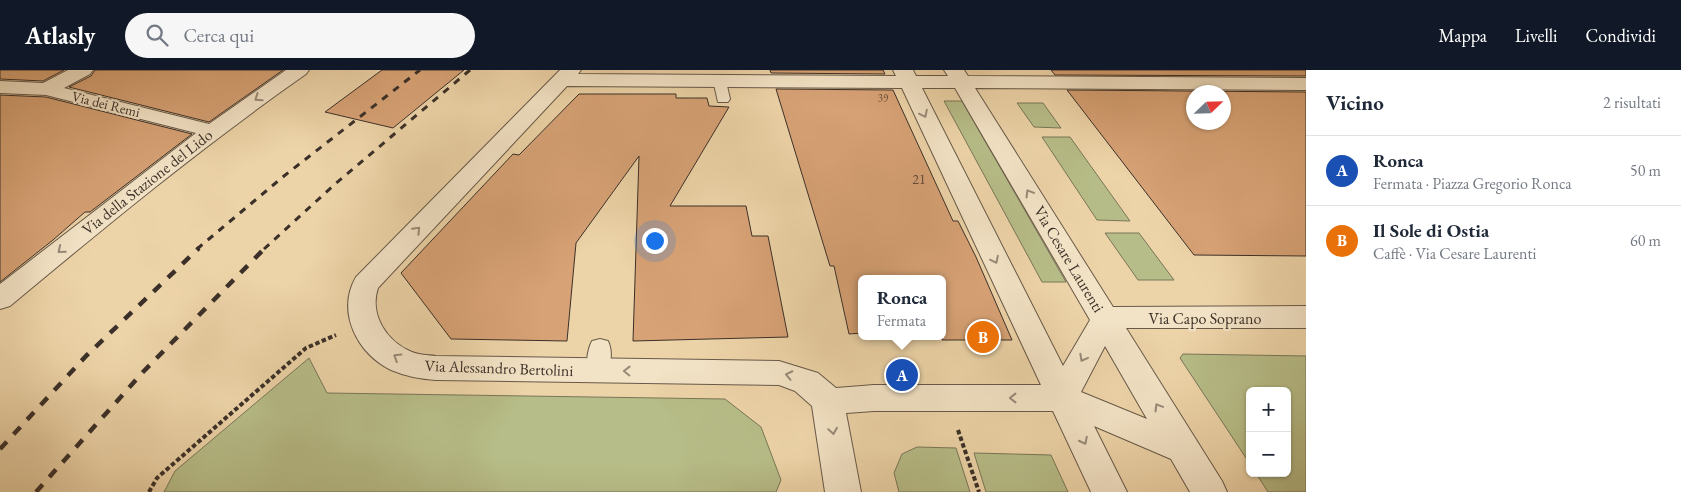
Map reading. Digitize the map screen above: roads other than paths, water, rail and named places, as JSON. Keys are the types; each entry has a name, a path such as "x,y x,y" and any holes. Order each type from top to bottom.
{"street":[{"path":"46,89 83,70"},
{"name":"Via della Stazione del Lido","path":"0,299 150,178 298,70"},
{"path":"566,75 722,90 906,75 1306,84"},
{"name":"Via Alessandro Bertolini","path":"566,75 366,284 362,293 361,303 365,324 374,338 399,360 414,366 436,368 599,359 779,373 804,379 816,388 828,402"},
{"path":"906,75 1109,492"},
{"name":"Via Cesare Laurenti","path":"958,75 1209,492"},
{"name":"Via dei Remi","path":"0,87 46,89 212,131"},
{"name":"Via Capo Soprano","path":"1105,318 1306,317"},
{"path":"1062,398 1105,318"},
{"path":"839,486 828,402 874,398 1062,398 1183,449"}],"railway":[{"path":"197,249 284,176 420,70"},
{"path":"264,249 334,185 470,70"},
{"path":"0,449 86,356 199,248"},
{"path":"36,492 143,372 264,249"}],"place":[{"name":"Il Sole di Ostia","path":"983,337"},
{"name":"Ronca","path":"902,375"}]}
